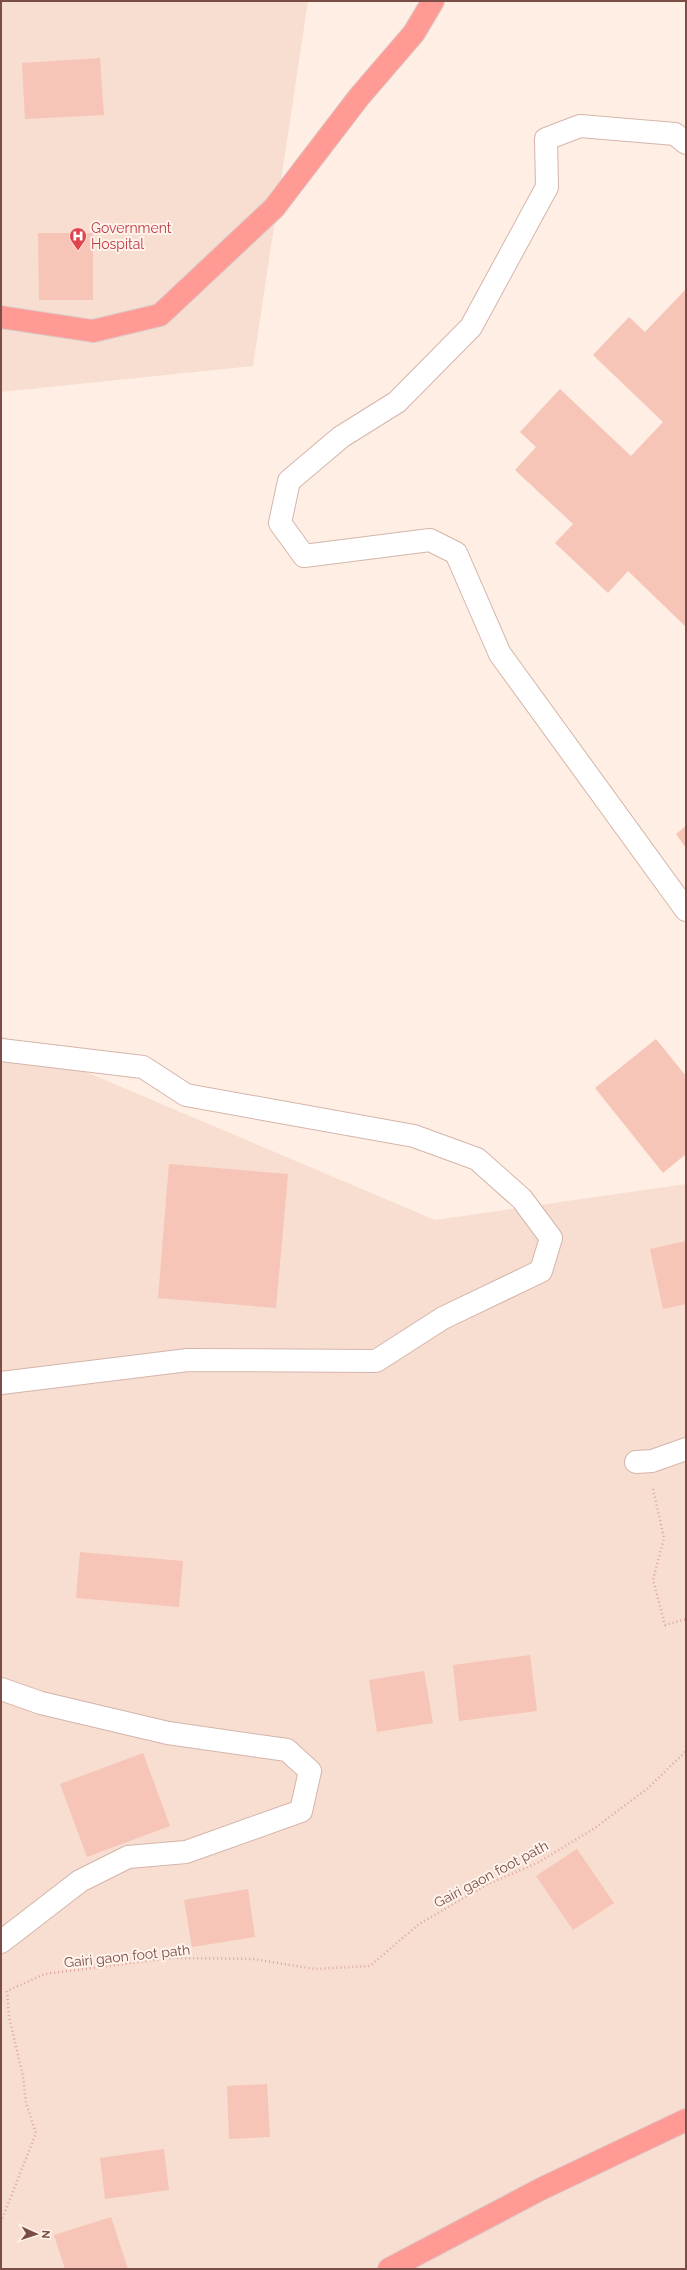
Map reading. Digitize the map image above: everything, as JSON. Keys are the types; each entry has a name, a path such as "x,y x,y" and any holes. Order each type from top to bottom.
{"highway":[{"path":"1,318 93,331 160,315 274,208 359,97 414,33 434,1"},
{"path":"389,2269 541,2189 686,2120"}],"street":[{"path":"686,143 675,134 580,126 546,139 547,187 471,327 397,402 341,437 289,481 280,523 304,556 430,540 456,553 500,654 686,910"},
{"path":"1,1050 144,1067 186,1095 414,1136 477,1159 522,1199 551,1238 541,1271 443,1318 376,1361 188,1360 1,1383"},
{"path":"644,1461 686,1449"},
{"path":"1,1689 41,1704 168,1733 286,1750 310,1771 301,1811 186,1852 128,1857 80,1881 1,1942"}],"path":[{"path":"644,1461 653,1488 664,1538 653,1580 665,1625 686,1619"},
{"name":"Gairi gaon foot path","path":"1,2222 36,2133 26,2103 24,2076 9,2017 8,1992 46,1974 172,1958 252,1959 315,1969 370,1966 419,1924 486,1885 539,1862 595,1828 648,1788 686,1750"}],"shaded area":[{"path":"1,1 308,1 253,366 1,392"},
{"path":"1,1036 435,1220 686,1184 686,2269 1,2269"}],"building":[{"path":"100,58 104,115 25,119 22,63"},
{"path":"38,233 93,233 93,300 39,300"},
{"path":"686,289 686,627 628,571 608,593 555,543 573,524 515,470 536,447 520,432 560,389 631,456 663,422 593,355 629,317 645,332"},
{"path":"686,826 686,848 676,834"},
{"path":"656,1039 686,1076 686,1154 663,1173 595,1088"},
{"path":"169,1164 288,1174 276,1308 158,1298"},
{"path":"686,1241 686,1304 663,1309 650,1249"},
{"path":"80,1552 183,1561 179,1607 76,1598"},
{"path":"530,1655 537,1711 459,1721 453,1665"},
{"path":"424,1671 433,1723 377,1732 369,1680"},
{"path":"143,1753 170,1826 87,1857 60,1784"},
{"path":"577,1849 614,1903 573,1930 536,1876"},
{"path":"248,1889 255,1937 192,1947 184,1900"},
{"path":"267,2084 270,2137 229,2139 227,2086"},
{"path":"164,2149 169,2190 105,2199 100,2158"},
{"path":"111,2217 128,2269 65,2269 54,2235"}],"place":[{"name":"Government Hospital","path":"78,251"}]}
